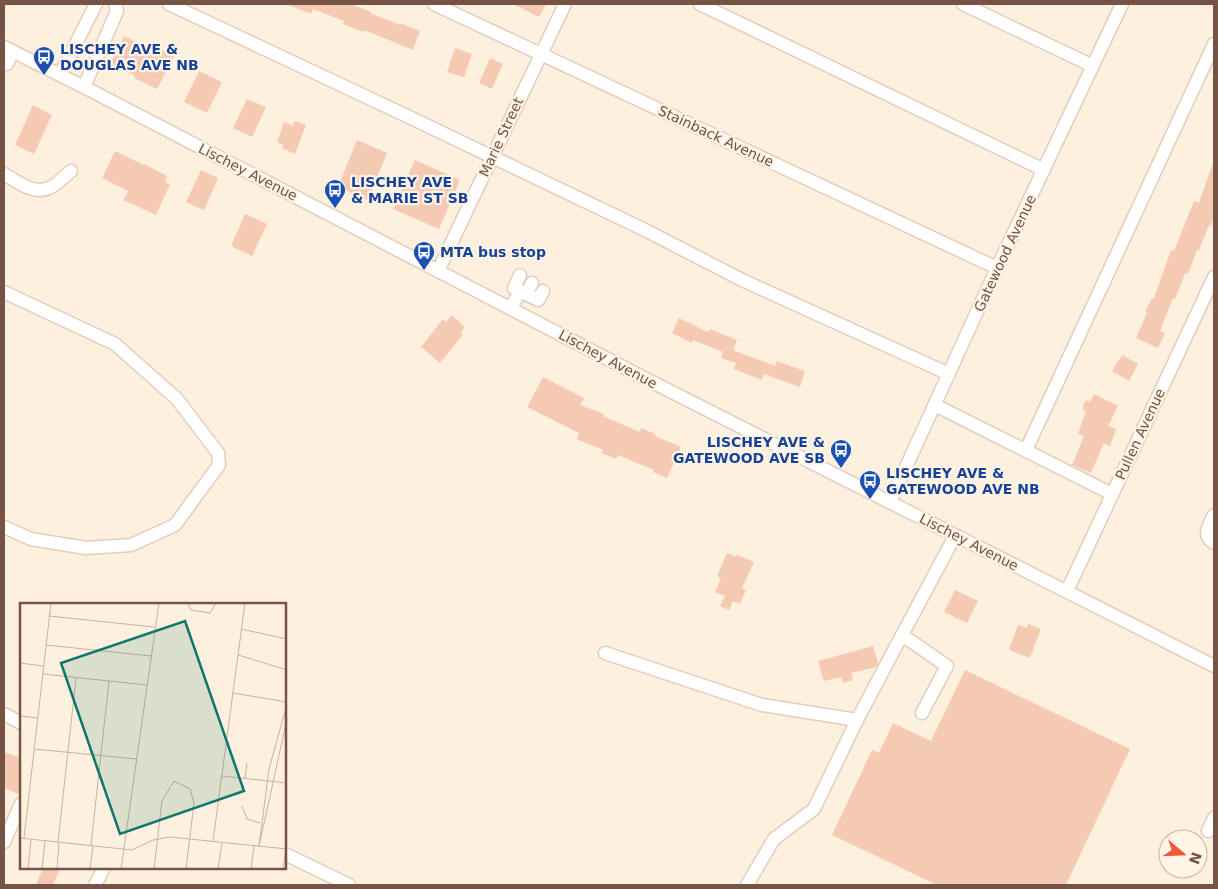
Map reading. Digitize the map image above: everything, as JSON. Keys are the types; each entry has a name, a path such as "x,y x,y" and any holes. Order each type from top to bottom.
{"street":[{"path":"60,75 96,4"},
{"path":"84,87 117,11 115,4"},
{"path":"169,4 647,231 742,280 950,374"},
{"name":"Stainback Avenue","path":"434,4 997,268"},
{"name":"Marie Street","path":"438,271 491,156 565,4"},
{"path":"700,4 1044,170"},
{"path":"964,4 1093,66"},
{"name":"Gatewood Avenue","path":"890,502 997,268 1122,4"},
{"path":"1026,450 1214,44"},
{"path":"7,64 8,49"},
{"name":"Lischey Avenue","path":"8,49 648,380 1214,666"},
{"path":"4,174 32,190 38,190 47,189 55,185 71,171"},
{"path":"520,275 514,288 526,289 538,300 543,291"},
{"name":"Pullen Avenue","path":"1067,591 1214,277"},
{"path":"511,308 526,289"},
{"path":"4,292 115,344 177,399 218,453 219,466 175,525 131,545 86,548 31,539 4,527"},
{"path":"935,405 1112,494"},
{"path":"1214,515 1207,532 1207,537 1214,543"},
{"path":"747,885 774,839 814,809 857,720 955,536"},
{"path":"902,635 947,666 922,713"},
{"path":"604,653 762,705 857,720"},
{"path":"4,714 20,722"},
{"path":"4,842 20,806"},
{"path":"1208,831 1214,818"},
{"path":"286,854 349,885"},
{"path":"95,885 103,869"}],"building":[{"path":"286,4 351,4 400,25 401,23 420,31 413,50 364,30 363,32 343,24 344,21 313,9 311,14"},
{"path":"513,4 546,4 539,17"},
{"path":"124,36 149,48 150,45 174,56 157,89 110,64"},
{"path":"455,48 472,54 464,77 447,72"},
{"path":"490,58 503,64 492,89 479,83"},
{"path":"199,71 222,82 207,113 184,102"},
{"path":"247,99 266,107 252,137 233,128"},
{"path":"33,105 52,115 34,154 15,145"},
{"path":"295,121 306,125 295,154 282,148 283,145 277,142 284,122 293,126"},
{"path":"357,140 387,153 368,200 338,187"},
{"path":"115,151 167,176 165,182 170,184 156,215 123,200 128,191 102,178"},
{"path":"415,160 460,180 439,229 393,209"},
{"path":"1213,163 1214,216 1199,250 1197,250 1188,274 1185,273 1175,299 1173,298 1160,331 1165,333 1158,348 1136,338 1147,313 1145,312 1152,298 1154,298 1171,250 1174,251 1194,201 1199,203"},
{"path":"201,170 218,178 204,210 186,202"},
{"path":"245,214 267,224 252,256 231,246"},
{"path":"452,315 465,327 461,333 463,335 440,363 421,347 443,319 446,322"},
{"path":"679,318 708,332 710,329 737,340 733,350 775,366 777,361 805,371 800,387 764,374 762,380 734,369 736,363 721,358 723,352 693,340 692,343 672,333"},
{"path":"1122,355 1138,364 1129,381 1112,371"},
{"path":"543,377 584,398 580,405 604,414 603,416 640,432 641,428 681,447 667,478 653,472 654,470 618,455 616,459 601,453 603,450 577,439 579,433 527,407"},
{"path":"1094,394 1118,406 1108,426 1116,429 1110,446 1104,443 1091,473 1072,465 1084,436 1078,434 1086,411 1082,409 1086,400 1090,402"},
{"path":"727,553 754,562 742,588 746,590 740,604 733,601 729,610 720,606 725,596 715,592 721,578 717,576"},
{"path":"955,590 978,601 967,623 944,612"},
{"path":"1028,624 1041,629 1030,658 1009,650 1018,625 1027,628"},
{"path":"873,646 878,663 876,667 851,673 853,680 843,683 841,677 824,681 818,661"},
{"path":"965,670 1130,749 1066,885 937,885 832,835 872,750 879,753 893,723 931,741"},
{"path":"4,752 20,758 20,791 19,794 4,788"},
{"path":"43,869 60,869 53,885 36,885"}],"place":[{"name":"LISCHEY AVE & DOUGLAS AVE NB","path":"44,76"},
{"name":"LISCHEY AVE & MARIE ST SB","path":"335,209"},
{"name":"MTA bus stop","path":"424,271"},
{"name":"LISCHEY AVE & GATEWOOD AVE SB","path":"841,469"},
{"name":"LISCHEY AVE & GATEWOOD AVE NB","path":"870,500"}]}
